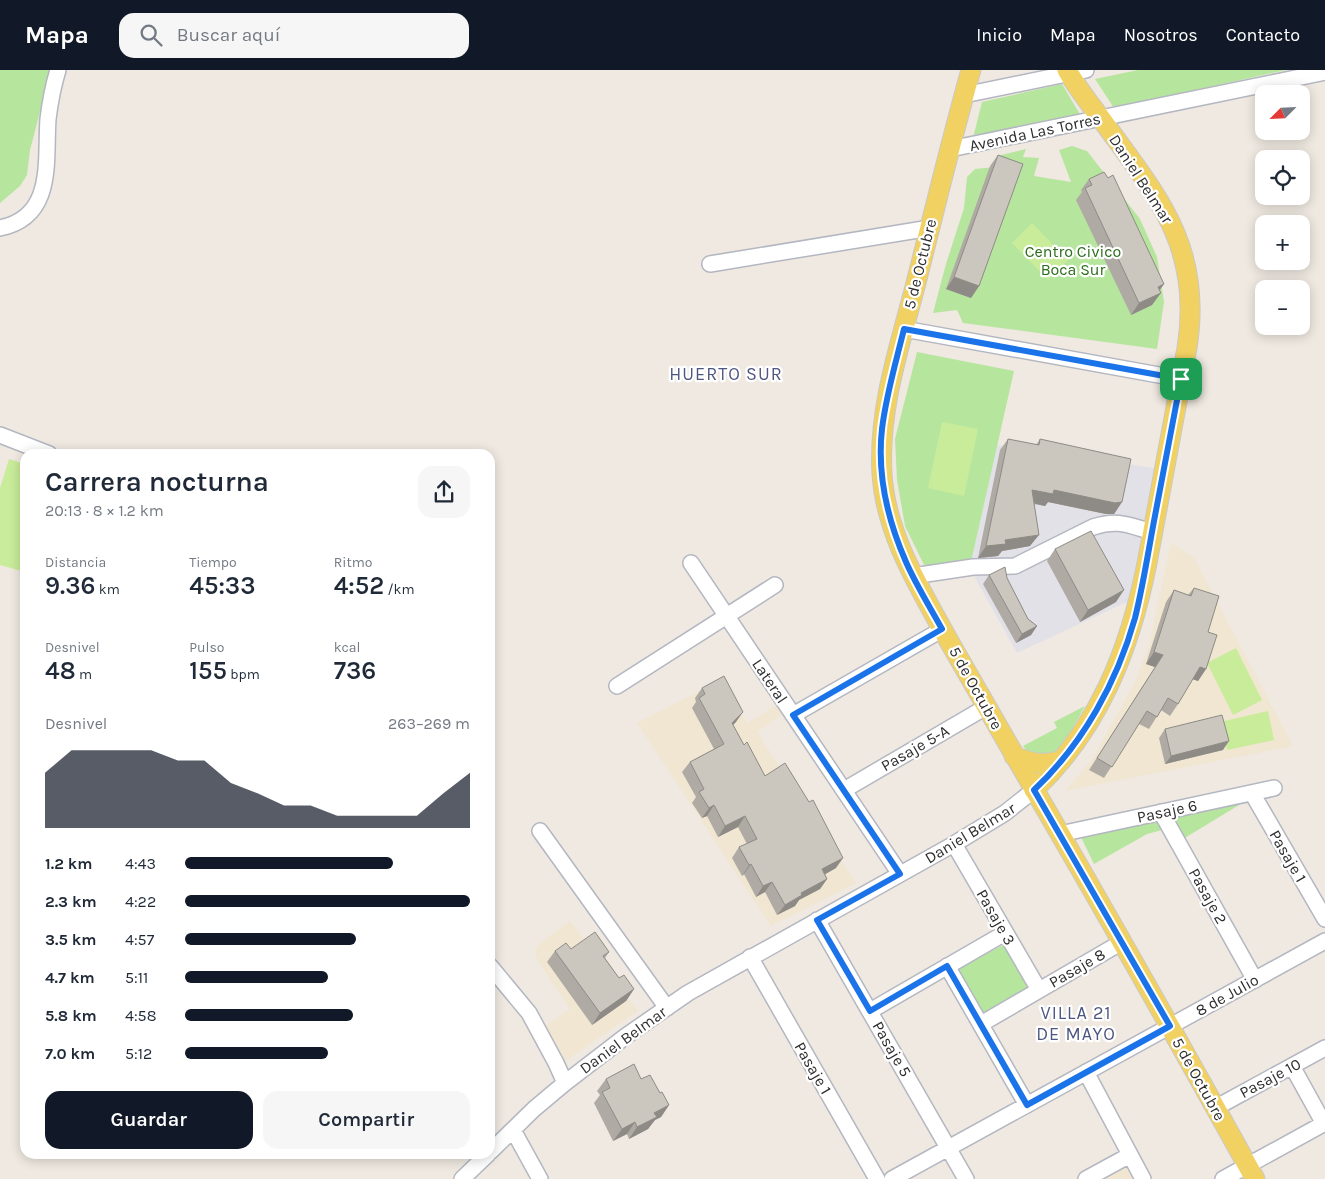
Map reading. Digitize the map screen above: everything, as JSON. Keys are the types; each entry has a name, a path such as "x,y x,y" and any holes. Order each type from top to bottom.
{"main road":[{"path":"964,95 971,70"},
{"name":"Daniel Belmar","path":"1034,790 1062,760 1094,712 1120,662 1135,618 1189,333 1189,278 1182,248 1159,201 1101,118 1074,71"},
{"name":"5 de Octubre","path":"964,95 885,410 882,431 883,478 892,523 913,576 942,629 1170,1026 1251,1172"},
{"path":"1014,756 1038,764 1055,763 1062,760"}],"street":[{"path":"0,228 24,217 31,211 40,196 46,171 48,117 58,70"},
{"path":"964,95 1074,71"},
{"name":"Avenida Las Torres","path":"950,149 1325,72"},
{"path":"710,264 930,228"},
{"path":"904,329 1181,379"},
{"path":"0,435 36,449"},
{"path":"1009,583 1008,575 1015,566 1093,526 1116,522 1152,532"},
{"name":"Lateral","path":"691,563 900,874"},
{"path":"913,576 974,567 1015,566"},
{"path":"617,686 775,585"},
{"path":"793,715 942,629"},
{"name":"Pasaje 5-A","path":"844,790 986,707"},
{"name":"Pasaje 6","path":"1060,834 1274,788"},
{"name":"Daniel Belmar","path":"495,1147 534,1109 565,1083 695,989 954,844 1005,813 1034,790"},
{"name":"Pasaje 1","path":"1252,793 1325,919"},
{"name":"Pasaje 2","path":"1161,812 1256,980"},
{"path":"540,831 667,1008"},
{"name":"Pasaje 3","path":"954,844 1039,990"},
{"name":"Pasaje 5","path":"817,920 966,1179"},
{"path":"870,1011 1006,933"},
{"name":"Pasaje 8","path":"981,1024 1122,942"},
{"name":"8 de Julio","path":"892,1179 1325,942"},
{"name":"Pasaje 1","path":"750,957 877,1179"},
{"path":"947,966 1027,1105"},
{"name":"Daniel Belmar","path":"495,972 529,1013 565,1083"},
{"name":"Pasaje 10","path":"1215,1108 1325,1048"},
{"path":"1223,1179 1251,1172 1325,1124 1292,1066"},
{"path":"1086,1072 1143,1179"},
{"path":"513,1130 540,1179"},
{"path":"1086,1179 1130,1155"},
{"name":"Daniel Belmar","path":"462,1179 483,1159"}],"shaded area":[{"path":"997,445 1154,468 1129,601 1017,653 971,571 971,562"},
{"path":"1171,543 1194,558 1293,746 1065,791 1092,760 1135,682 1149,646"},
{"path":"717,682 748,723 777,705 784,713 757,732 856,883 771,926 637,723"},
{"path":"570,921 638,1011 561,1064 541,1029 570,1009 538,962 535,951 539,944"},
{"path":"1130,1164 1139,1179 1094,1179 1123,1165"}],"green space":[{"path":"0,70 51,70 30,150 27,175 20,186 0,203"},
{"path":"1138,70 1286,70 1114,108 1095,79"},
{"path":"1062,84 1081,116 973,138 982,102"},
{"name":"Centro Civico Boca Sur","path":"1072,146 1087,151 1140,219 1157,257 1164,302 1157,349 963,323 957,310 933,313 964,208 967,177 975,169 995,167 997,156 1026,149 1023,157 1039,158 1034,176 1071,182 1059,150"},
{"path":"1032,223 1068,260 1048,280 1012,243"},
{"path":"917,352 1014,371 971,562 927,571 905,526 897,480 895,439"},
{"path":"942,422 978,429 964,496 928,488"},
{"path":"9,459 20,462 20,571 0,565 0,488"},
{"path":"1236,648 1262,700 1233,715 1207,663"},
{"path":"1085,706 1069,734 1053,753 1046,757 1036,756 1029,754 1023,746 1057,728 1054,722"},
{"path":"1268,711 1274,740 1227,750 1220,722"},
{"path":"1244,802 1183,839 1171,817"},
{"path":"1156,820 1162,830 1147,834 1094,864 1080,835"},
{"path":"1005,944 1029,988 981,1016 956,970"}],"building":[{"path":"998,155 1023,164 979,286 954,277"},
{"path":"1104,172 1108,178 1113,175 1164,284 1158,287 1161,293 1139,303 1085,188 1092,185 1089,179"},
{"path":"1008,439 1039,445 1040,439 1131,459 1122,502 1115,503 1054,490 1053,494 1032,490 1039,535 1005,540 1006,544 986,546"},
{"path":"1091,531 1124,590 1088,610 1055,549"},
{"path":"1005,567 1007,578 1028,619 1037,626 1022,634 989,575"},
{"path":"1194,588 1219,596 1208,632 1217,635 1206,669 1200,667 1178,704 1168,698 1157,717 1147,711 1112,767 1097,758 1163,655 1154,652 1174,590 1191,596"},
{"path":"724,676 743,712 732,723 744,745 747,742 765,776 785,763 809,802 813,800 843,858 822,869 827,879 801,893 802,895 785,905 772,882 763,886 739,847 757,839 745,816 725,826 714,805 709,808 699,792 704,789 690,762 724,744 699,698 705,694 702,688"},
{"path":"1222,715 1229,741 1171,756 1165,729"},
{"path":"595,932 609,952 603,956 619,978 624,975 634,989 600,1013 555,951 566,943 571,949"},
{"path":"634,1064 641,1079 650,1075 669,1105 654,1113 657,1117 637,1127 635,1122 622,1129 602,1092 610,1088 606,1079"}],"district":[{"name":"HUERTO SUR","path":"726,374"},
{"name":"VILLA 21 DE MAYO","path":"1076,1023"}],"route":[{"path":"904,329 1181,379 1147,563 1135,618 1128,640 1108,688 1079,736 1062,760 1034,790 1170,1026 1027,1105 947,966 870,1011 817,920 900,874 793,715 942,629 907,564 899,544 886,500 883,478 882,431 890,384 904,329"}]}
